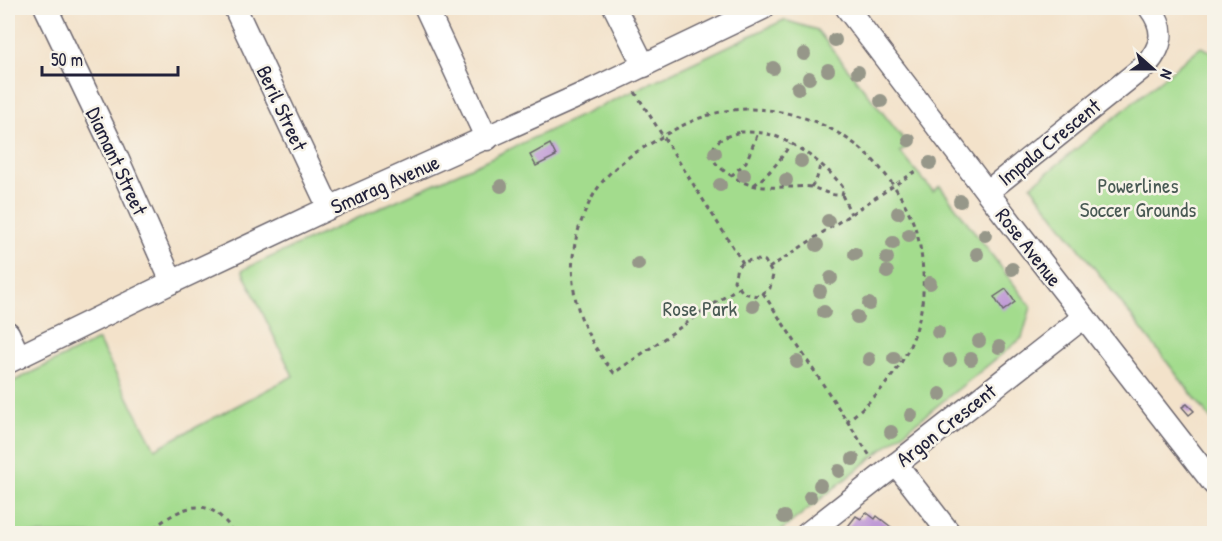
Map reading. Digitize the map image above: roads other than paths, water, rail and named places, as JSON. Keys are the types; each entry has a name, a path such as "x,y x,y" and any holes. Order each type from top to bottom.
{"street":[{"name":"Diamant Street","path":"46,8 110,142 172,282"},
{"name":"Beril Street","path":"235,8 329,208"},
{"path":"426,8 487,139"},
{"path":"615,8 635,70"},
{"name":"Smarag Avenue","path":"13,359 329,208 487,139 763,8"},
{"name":"Rose Avenue","path":"847,8 1215,484"},
{"name":"Impala Crescent","path":"987,192 1146,65 1159,48 1161,40 1159,22 1150,8"},
{"name":"Argon Crescent","path":"807,534 1084,317"},
{"path":"8,333 13,359"},
{"path":"896,464 950,534"}],"park label":[{"name":"Powerlines Soccer Grounds","path":"1138,197"},
{"name":"Rose Park","path":"700,308"}]}
